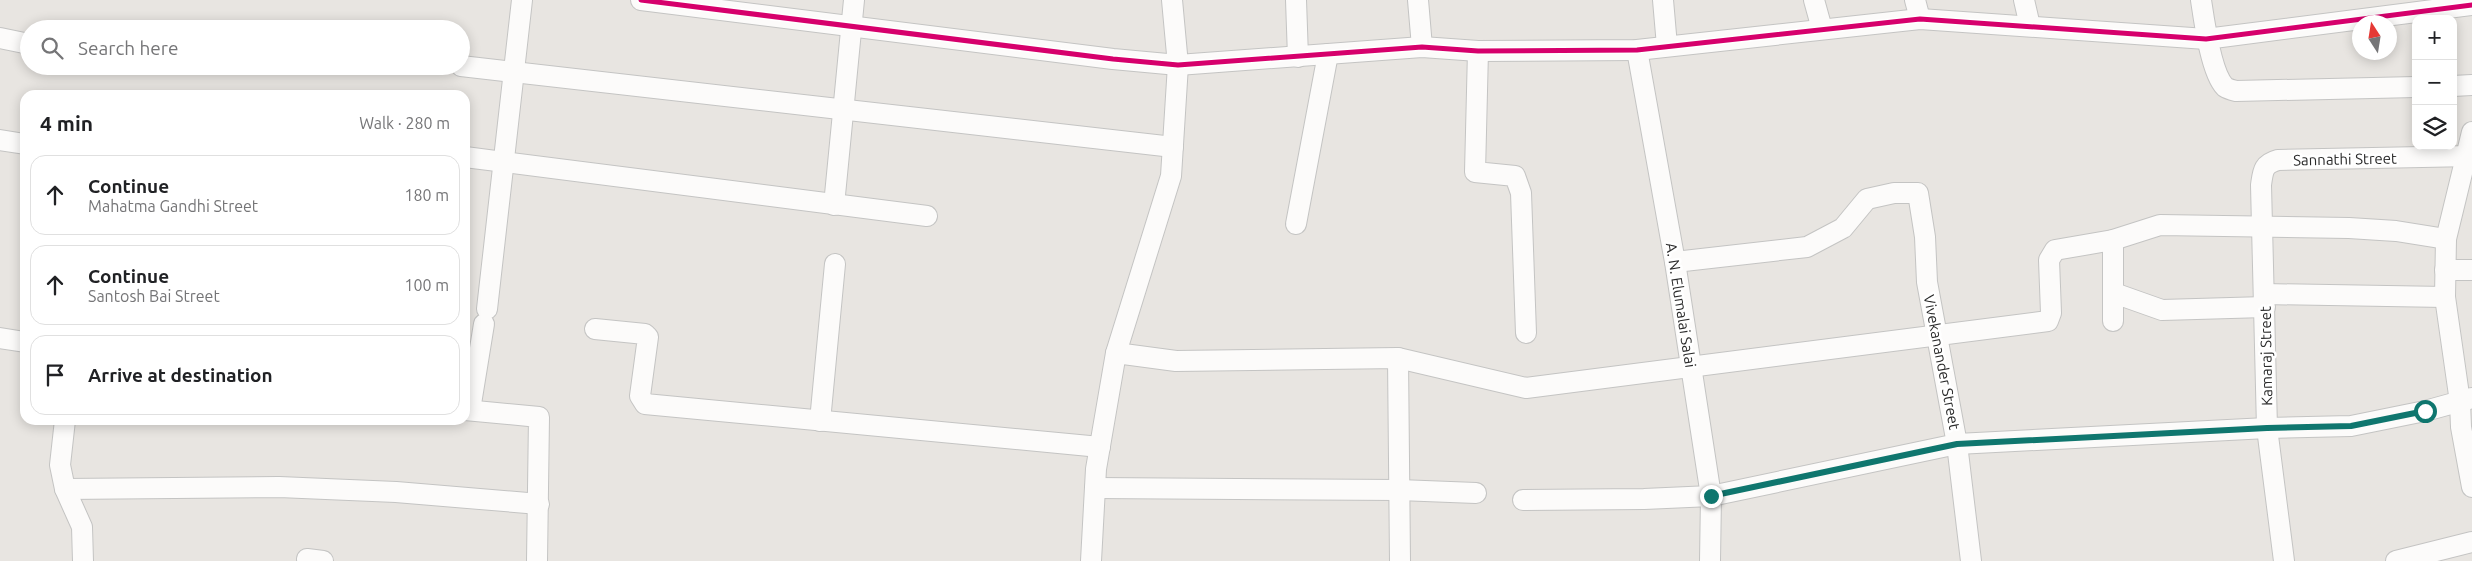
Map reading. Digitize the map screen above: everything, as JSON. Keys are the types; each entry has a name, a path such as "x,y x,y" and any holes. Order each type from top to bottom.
{"street":[{"path":"470,400 486,317 522,0"},
{"path":"641,0 1113,59 1178,65 1422,47 1478,51 1637,50 1822,29 1917,9 2030,26 2206,38 2472,5"},
{"path":"834,204 854,0"},
{"path":"1091,561 1095,488 1116,353 1171,176 1178,65 1172,0"},
{"path":"1296,0 1298,57"},
{"path":"1418,0 1422,47"},
{"path":"1663,0 1667,46"},
{"path":"1814,0 1822,29"},
{"path":"2024,0 2030,26"},
{"path":"2201,0 2206,38 2222,82 2227,88 2236,91 2412,87"},
{"path":"0,38 20,42"},
{"name":"A. N. Elumalai Salai","path":"1637,50 1675,262 1711,496 1710,561"},
{"path":"1478,51 1475,172 1515,176 1521,193 1526,333"},
{"path":"1296,224 1328,54"},
{"path":"470,67 1173,147"},
{"path":"2457,86 2472,85"},
{"path":"2472,132 2469,156 2446,239 2445,270 2445,297 2466,400 2461,427 2470,459 2472,488"},
{"path":"0,140 20,143"},
{"name":"Sannathi Street","path":"2278,160 2469,156"},
{"path":"470,158 927,216"},
{"name":"Kamaraj Street","path":"2278,160 2268,163 2263,170 2261,185 2264,225 2267,428 2284,561"},
{"name":"Vivekanander Street","path":"1675,262 1807,248 1843,228 1867,199 1894,193 1918,192 1925,237 1927,282 1957,444 1971,561"},
{"path":"1116,353 1176,362 1398,358 1526,388 1690,366 1938,337 2048,321 2051,313 2049,260 2051,255 2062,247 2113,240 2160,225 2264,225 2396,231 2446,239"},
{"path":"2113,240 2113,321"},
{"path":"820,421 835,264"},
{"path":"2445,270 2472,270"},
{"path":"2114,292 2162,310 2264,301 2445,297"},
{"path":"595,329 645,334 648,337 640,396 644,404 1100,447"},
{"path":"0,338 20,341"},
{"path":"1398,358 1400,561"},
{"path":"1523,500 1644,499 1711,496 1957,444 2267,428 2351,426 2466,400"},
{"path":"470,410 539,417 537,561"},
{"path":"65,425 60,465 65,489 82,527 83,561"},
{"path":"65,489 279,487 396,492 539,504"},
{"path":"1095,488 1399,490 1476,493"},
{"path":"2396,561 2472,542"}],"cycle path":[{"path":"641,0 1113,59 1178,65 1422,47 1478,51 1637,50 1920,19 2206,39 2472,5"}],"route":[{"path":"1711,496 1957,444 2267,428 2351,426 2425,411"}]}
